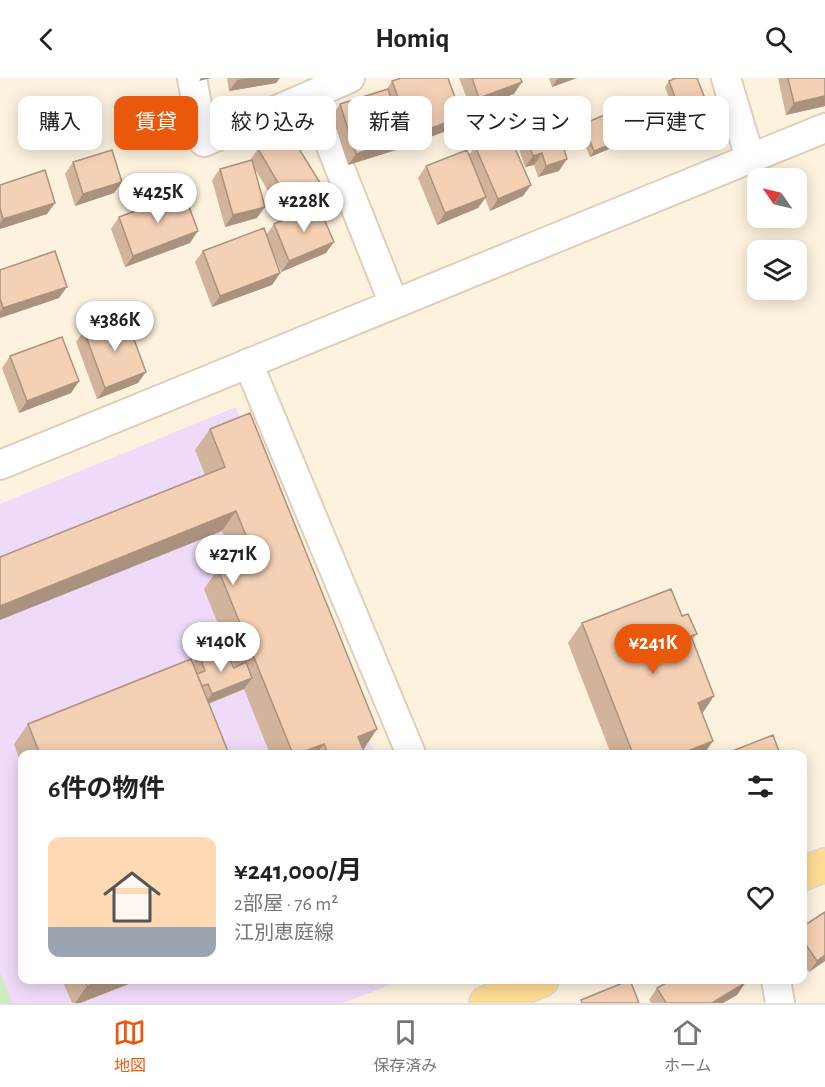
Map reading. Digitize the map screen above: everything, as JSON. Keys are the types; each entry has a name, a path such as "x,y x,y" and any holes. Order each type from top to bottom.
{"main road":[{"path":"807,872 825,865"},
{"path":"500,992 528,984"}],"street":[{"path":"192,78 204,142 210,139"},
{"path":"312,96 350,78"},
{"path":"726,78 750,158"},
{"path":"0,465 825,128"},
{"path":"333,150 394,304"},
{"path":"248,363 409,750"},
{"path":"777,984 780,1003"}],"shaded area":[{"path":"236,407 373,750 18,750 18,984 392,984 344,1003 0,1003 0,504"}],"green space":[{"path":"0,972 12,1003 0,1003"}],"building":[{"path":"401,78 448,78 454,96 444,96 444,123 432,128 432,96 398,96 392,81"},
{"path":"472,78 520,78 522,82 484,96 478,96"},
{"path":"676,78 697,78 704,96 675,96 669,81"},
{"path":"788,78 825,78 825,96 794,103"},
{"path":"388,89 390,96 366,96"},
{"path":"348,102 348,129 340,104"},
{"path":"603,116 603,147 594,151 591,144 591,121"},
{"path":"112,150 122,182 83,194 73,162"},
{"path":"259,150 300,150 322,186 291,205"},
{"path":"355,150 368,150 356,154"},
{"path":"467,150 486,197 445,213 426,166"},
{"path":"477,150 516,150 531,185 498,199"},
{"path":"531,150 564,150 567,159 546,166 542,153 533,156"},
{"path":"252,160 265,207 233,215 220,169"},
{"path":"45,170 55,203 3,219 0,208 0,185"},
{"path":"184,193 198,231 133,256 119,217"},
{"path":"318,205 334,242 289,261 274,224"},
{"path":"264,228 280,273 220,296 203,251"},
{"path":"55,251 67,287 3,308 0,299 0,270"},
{"path":"125,315 146,372 105,388 84,331"},
{"path":"62,337 79,381 27,401 10,356"},
{"path":"250,413 377,729 358,737 363,750 326,750 324,744 308,750 291,750 218,569 254,555 236,511 0,606 0,557 225,467 210,429"},
{"path":"671,589 682,616 688,614 697,634 691,636 714,696 698,703 713,741 690,750 631,750 582,623"},
{"path":"213,649 218,664 230,659 234,668 246,662 252,678 212,694 208,684 202,686 197,674 205,671 199,654"},
{"path":"191,659 227,750 38,750 28,724"},
{"path":"773,735 779,750 735,750"},
{"path":"825,912 825,955 817,961 807,946 807,924"},
{"path":"620,984 632,984 639,1003 582,1003 581,1000"},
{"path":"664,984 743,984 712,1003 666,1003 657,988"}]}
